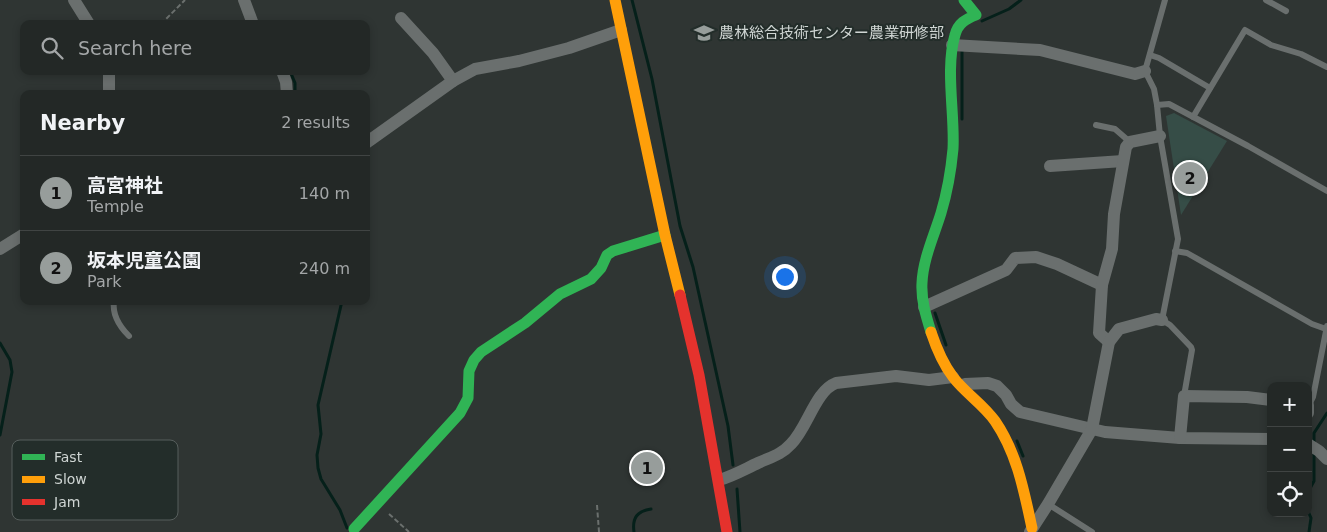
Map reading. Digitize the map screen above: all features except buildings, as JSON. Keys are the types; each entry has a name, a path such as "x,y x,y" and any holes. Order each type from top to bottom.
{"street":[{"path":"74,0 86,20"},
{"path":"244,0 252,20"},
{"path":"615,0 665,235 699,375 727,532"},
{"path":"964,0 976,15 964,21 957,28 952,45 952,144 944,202 930,241 922,283 924,307 938,352 953,377 994,419 1004,434 1019,472 1031,530"},
{"path":"401,18 434,53 453,81"},
{"path":"370,140 453,81 475,69 520,61 570,48 621,30"},
{"path":"952,45 1040,50 1135,74 1145,71"},
{"path":"109,75 109,90"},
{"path":"283,75 287,90"},
{"path":"1109,342 1100,333 1102,285 1112,249 1114,214 1126,147 1130,142 1160,136"},
{"path":"1050,166 1123,161"},
{"path":"354,529 460,413 468,398 469,371 474,360 481,352 525,323 560,294 591,279 601,268 607,254 665,235"},
{"path":"0,249 20,236"},
{"path":"924,307 1006,270 1015,258 1036,257 1057,264 1102,285"},
{"path":"1031,530 1092,429 1109,342 1118,329 1156,319 1162,320"},
{"path":"719,480 780,455 800,434 818,399 828,386 836,383 896,376 929,380 953,377"},
{"path":"963,387 966,384 988,383 997,386 1020,412 1105,432 1180,438 1267,439"},
{"path":"1180,438 1184,396 1246,397 1267,400"},
{"path":"1312,446 1327,459"}],"lane":[{"path":"1164,0 1145,71 1154,89 1157,104 1160,136 1178,239 1162,320 1192,350 1184,396"},
{"path":"1266,0 1286,11"},
{"path":"1193,117 1245,30 1271,44 1301,54 1327,67"},
{"path":"1150,56 1159,58 1210,88"},
{"path":"1157,104 1169,104 1327,191"},
{"path":"1096,125 1116,129 1130,142"},
{"path":"1175,251 1187,252 1312,324 1326,327 1312,400"},
{"path":"114,305 115,316 121,328 129,336"},
{"path":"1048,504 1092,532"}],"path":[{"path":"165,20 185,0"},
{"path":"378,504 409,532"},
{"path":"596,505 599,532"}],"green space":[{"path":"1174,113 1227,141 1181,215 1166,116"}],"waterway":[{"path":"632,0 652,79 680,226 693,267 728,426 733,465"},
{"path":"982,21 1009,9 1021,0"},
{"path":"962,50 962,119"},
{"path":"292,75 295,83 295,90"},
{"path":"341,305 318,405 321,434 317,455 321,479 340,510 347,528"},
{"path":"935,313 946,345"},
{"path":"0,343 10,360 12,372 0,435"},
{"path":"1314,444 1314,433 1327,413"},
{"path":"1017,441 1023,456"},
{"path":"1312,485 1314,481 1314,453"},
{"path":"737,489 740,532"},
{"path":"634,532 636,516 642,511 651,509"},
{"path":"1309,532 1311,517"}],"traffic: fast":[{"path":"931,332 923,302 923,274 947,190 951,165 953,149 950,77 952,48 960,24 976,15 964,0"},
{"path":"354,529 460,413 468,398 469,371 474,360 481,352 525,323 560,294 591,279 601,268 607,255 613,251 665,235"}],"traffic: slow":[{"path":"615,0 665,235 680,295"},
{"path":"931,332 949,372 990,415 1003,433 1019,473 1032,528"}],"traffic: jam":[{"path":"680,295 699,375 727,532"}],"place":[{"name":"農林総合技術センター農業研修部","path":"704,33"},
{"name":"坂本児童公園","path":"1190,178"},
{"name":"高宮神社","path":"647,468"}]}
